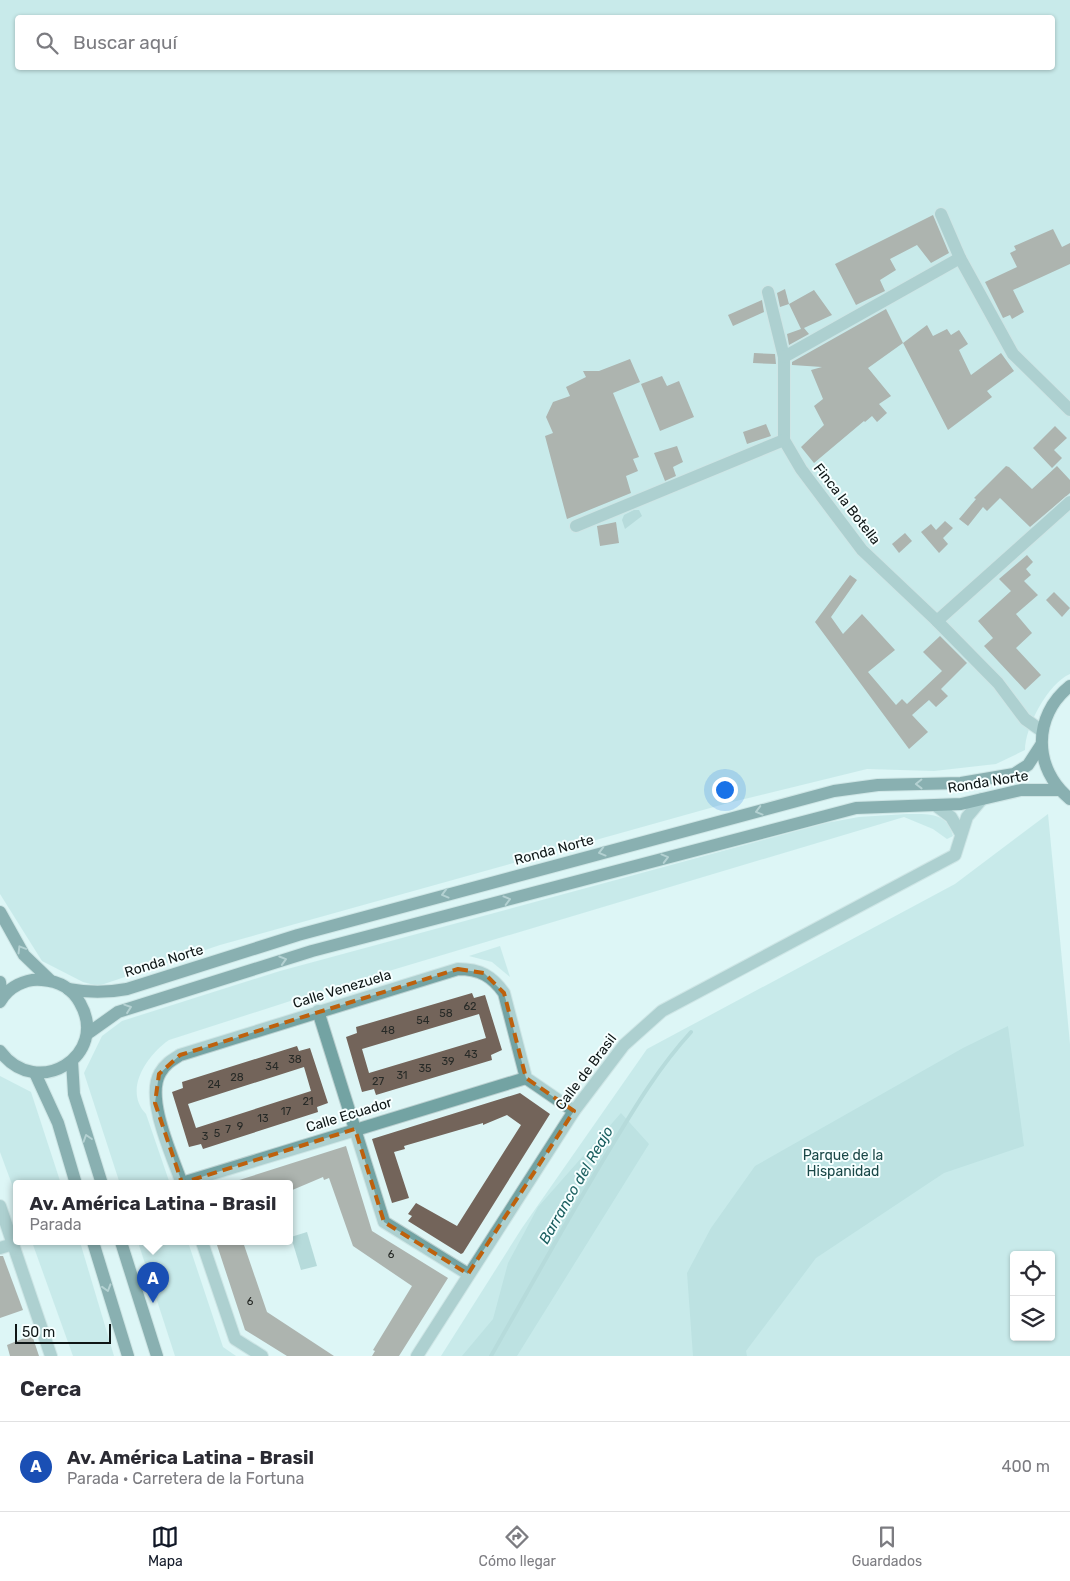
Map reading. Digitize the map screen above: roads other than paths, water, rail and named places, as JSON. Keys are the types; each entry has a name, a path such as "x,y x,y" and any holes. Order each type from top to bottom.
{"main road":[{"name":"Ronda Norte","path":"1070,686 1060,694 1048,711 1042,731 1041,745 1048,773 1059,790 1070,799"},
{"name":"Ronda Norte","path":"68,989 90,993 110,993 127,989 298,935 834,791 878,785 961,783 1014,774 1028,765 1041,745"},
{"name":"Ronda Norte","path":"86,1034 118,1012 312,951 856,808 961,804 1021,790 1059,790"},
{"path":"0,912 24,955 50,980 68,989 78,998 84,1009 87,1021 84,1044 72,1061 55,1071 35,1073 20,1069 2,1057"},
{"path":"1,1000 12,989 23,982 37,979 50,980"},
{"path":"0,982 1,1000"},
{"path":"72,1061 74,1094 101,1180"},
{"path":"35,1073 58,1124 75,1180"},
{"path":"94,1245 128,1356"},
{"path":"122,1245 157,1356"}],"street":[{"path":"941,214 960,258 1014,354 1070,410"},
{"path":"784,357 960,258"},
{"path":"576,526 784,440 784,357 768,292"},
{"name":"Finca la Botella","path":"784,440 802,469 862,550 937,621 998,683 1025,719 1042,731"},
{"path":"937,621 1070,502"},
{"name":"Calle de Brasil","path":"417,1356 574,1111 624,1045 662,1011 955,855 966,817 982,799"},
{"path":"935,805 951,817 961,834"},
{"name":"Calle Venezuela","path":"181,1180 155,1102 159,1074 167,1063 180,1055 458,969 484,973 496,982 504,993 526,1078"},
{"path":"318,1011 384,1222 468,1274"},
{"path":"526,1078 574,1111"},
{"name":"Calle Ecuador","path":"195,1180 355,1129 526,1078"},
{"path":"0,1206 13,1244 0,1248"},
{"path":"13,1245 51,1356"},
{"path":"203,1245 235,1339 262,1356"}],"waterway":[{"name":"Barranco del Reajo","path":"491,1356 629,1117 658,1073 691,1032"}],"place":[{"name":"Av. América Latina - Brasil","path":"153,1303"}],"park label":[{"name":"Parque de la Hispanidad","path":"843,1164"}]}
